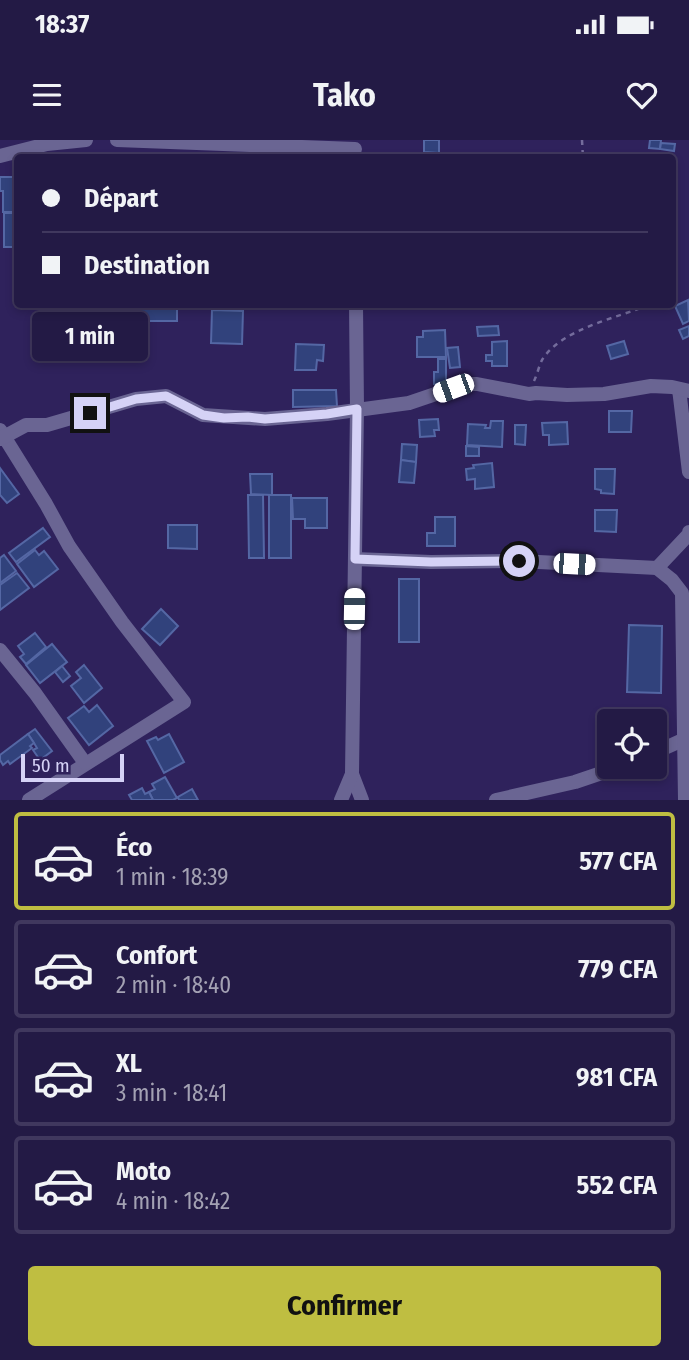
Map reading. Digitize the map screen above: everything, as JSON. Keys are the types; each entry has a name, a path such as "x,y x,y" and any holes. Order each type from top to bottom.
{"street":[{"path":"0,156 47,144 86,140"},
{"path":"117,140 355,149"},
{"path":"356,308 352,774 362,800"},
{"path":"29,800 184,702 122,622 69,545 46,503 1,435 26,425 47,425 136,399 166,396 203,415 265,419 409,403 465,384 529,394 567,395 604,394 651,386 672,387 684,390 689,472"},
{"path":"657,568 689,532"},
{"path":"355,559 519,561 657,568 672,580 682,593 687,738 685,800"},
{"path":"0,650 35,693 85,763"},
{"path":"667,747 687,738"},
{"path":"341,800 352,774"},
{"path":"496,800 597,775"}],"path":[{"path":"529,394 543,359 559,343 592,324 639,308"}],"building":[{"path":"424,140 439,140 439,153 424,152"},
{"path":"650,140 661,140 660,149 649,148"},
{"path":"661,143 675,144 674,151 660,149"},
{"path":"0,177 14,177 14,212 3,212 3,191 0,191"},
{"path":"4,213 14,213 14,247 4,247"},
{"path":"688,300 689,321 683,324 676,306"},
{"path":"50,308 75,308 63,323 48,311"},
{"path":"119,308 177,308 177,321 119,321"},
{"path":"212,310 243,311 242,344 211,343"},
{"path":"498,326 499,335 478,336 477,327"},
{"path":"689,326 689,336 683,339 679,330"},
{"path":"445,330 446,357 417,357 417,337 423,337 423,331"},
{"path":"507,341 507,366 492,366 492,361 486,361 486,355 492,355 492,342"},
{"path":"624,341 628,354 611,359 607,346"},
{"path":"296,344 324,345 323,361 317,360 316,370 295,370"},
{"path":"458,347 460,367 450,368 447,348"},
{"path":"438,359 446,359 446,384 434,384"},
{"path":"293,390 336,390 337,406 293,407"},
{"path":"609,411 632,411 631,432 609,432"},
{"path":"438,419 439,430 434,430 435,436 420,437 419,420"},
{"path":"491,421 503,421 502,447 467,445 468,424 486,425 485,428 490,428"},
{"path":"567,422 568,444 549,445 549,435 543,435 542,423"},
{"path":"515,425 526,425 525,445 515,444"},
{"path":"402,444 417,445 416,462 401,460"},
{"path":"466,446 479,447 479,456 466,456"},
{"path":"401,460 416,462 414,483 399,482"},
{"path":"492,463 494,487 475,489 475,479 467,480 466,469 474,468 473,465"},
{"path":"0,468 19,494 7,503 0,495"},
{"path":"595,469 615,469 614,494 601,493 601,490 595,489"},
{"path":"250,474 272,474 272,495 251,494"},
{"path":"248,495 263,495 264,558 249,558"},
{"path":"269,495 291,495 291,558 269,558"},
{"path":"292,498 327,498 327,528 305,528 305,519 293,519"},
{"path":"595,510 617,510 616,532 595,531"},
{"path":"435,517 455,517 455,546 427,546 427,533 435,533"},
{"path":"168,525 197,525 197,549 168,548"},
{"path":"43,528 50,537 16,562 9,553"},
{"path":"35,550 39,555 44,551 58,569 34,587 17,564"},
{"path":"4,555 16,571 0,583 0,558"},
{"path":"17,573 29,588 0,610 0,585"},
{"path":"399,579 419,579 419,642 399,642"},
{"path":"161,609 178,626 160,645 142,629"},
{"path":"629,625 662,626 661,693 627,692"},
{"path":"35,633 46,647 26,664 20,657 24,654 18,646"},
{"path":"52,644 67,662 40,683 26,665"},
{"path":"84,665 102,688 84,703 71,686 81,678 76,672"},
{"path":"62,666 70,676 63,682 55,672"},
{"path":"97,705 113,726 89,745 68,718 84,706 89,712"},
{"path":"35,729 52,751 40,760 33,750 37,748 28,734"},
{"path":"28,734 34,743 30,746 32,748 10,764 8,761 3,765 0,755"},
{"path":"169,734 184,762 164,773 147,741 156,737 158,740"},
{"path":"165,777 177,798 153,800 149,792 155,789 152,784"},
{"path":"142,788 145,794 149,792 153,800 132,800 129,795"},
{"path":"192,789 198,800 179,800 178,797"}],"route":[{"path":"90,413 136,399 166,396 203,415 224,418 265,419 357,409 355,559 519,561"}]}
